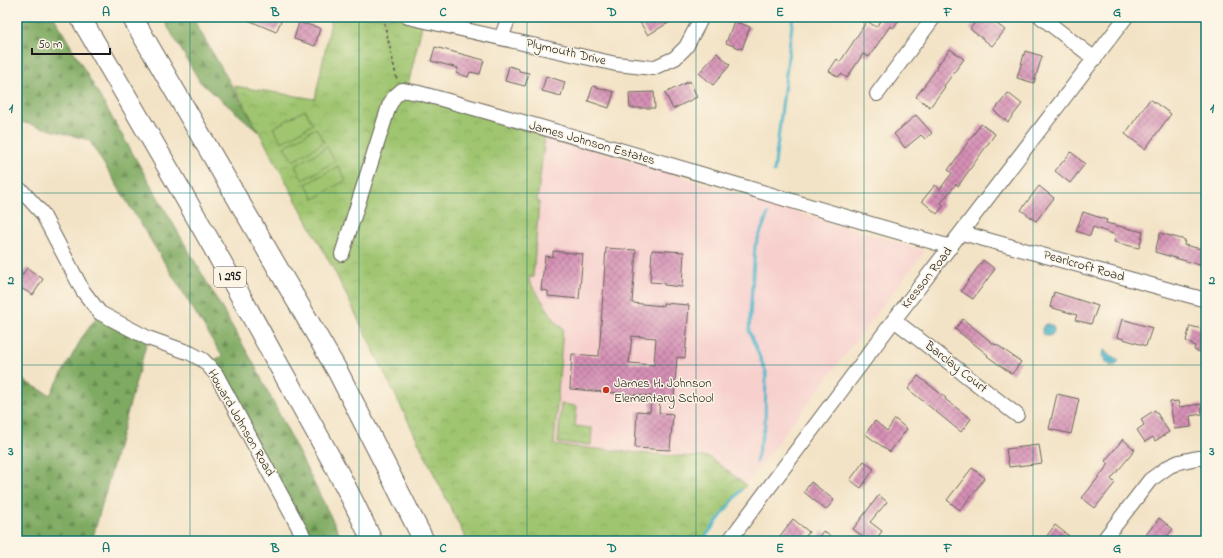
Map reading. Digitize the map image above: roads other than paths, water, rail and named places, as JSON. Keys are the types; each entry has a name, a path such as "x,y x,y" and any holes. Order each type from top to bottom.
{"highway":[{"name":"I 295","path":"80,17 153,141 249,311 352,497 372,541"},
{"path":"132,17 338,372 424,541"}],"street":[{"name":"Plymouth Drive","path":"408,17 616,64 653,68 675,58 686,47 702,17"},
{"path":"501,38 509,17"},
{"path":"877,94 934,17"},
{"path":"1041,17 1095,59"},
{"name":"Kresson Road","path":"729,541 894,320 1126,17"},
{"name":"James Johnson Estates","path":"342,254 389,106 394,96 402,90 419,93 564,133 745,188 951,247"},
{"name":"Howard Johnson Road","path":"17,188 22,191 42,213 83,291 100,313 148,338 203,360 216,374 306,541"},
{"name":"Pearlcroft Road","path":"962,232 1206,300"},
{"name":"Barclay Court","path":"894,320 1017,415"},
{"path":"1103,541 1150,480 1168,467 1179,462 1197,458 1206,458"}],"water":[{"path":"1050,324 1053,325 1053,335 1046,336 1043,335 1042,328 1043,325"},
{"path":"1104,350 1118,359 1116,365 1111,366 1105,361 1102,355"}],"waterway":[{"path":"774,172 793,17"},
{"path":"756,462 765,425 766,372 749,331 755,246 768,214"},
{"path":"702,541 741,490"}],"place":[{"name":"James H. Johnson Elementary School","path":"606,390"}]}
